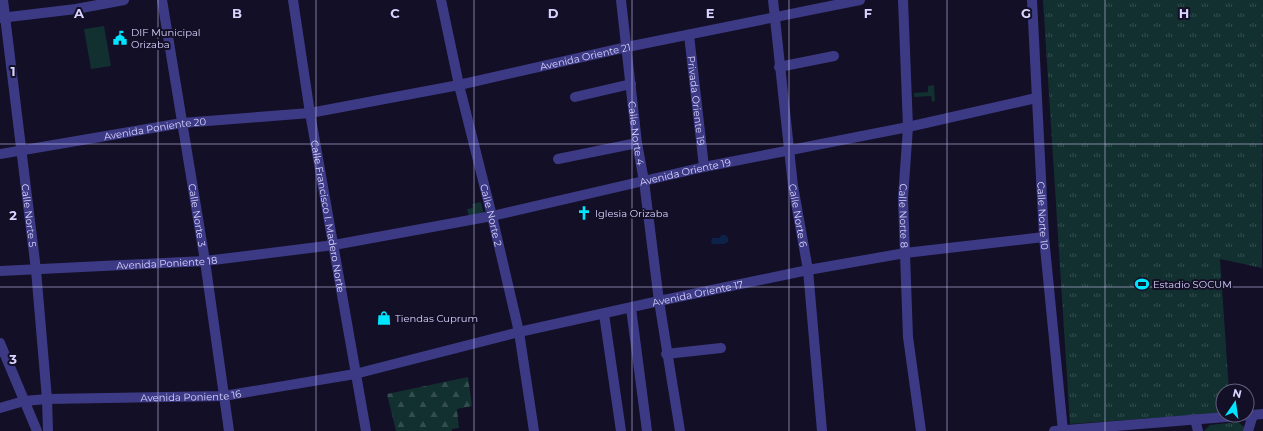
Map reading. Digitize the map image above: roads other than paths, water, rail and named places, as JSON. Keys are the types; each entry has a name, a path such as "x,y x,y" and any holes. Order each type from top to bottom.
{"street":[{"name":"Calle Norte 5","path":"3,0 3,18 22,151 36,270 48,399 48,431"},
{"path":"3,18 76,9 124,0"},
{"name":"Calle Norte 3","path":"162,0 205,261 229,431"},
{"name":"Calle Francisco I. Madero Norte","path":"293,0 310,113 366,431"},
{"name":"Calle Norte 2","path":"441,0 459,84 519,332 534,431"},
{"name":"Calle Norte 4","path":"623,0 637,143 644,181 666,354 680,431"},
{"name":"Calle Norte 6","path":"773,0 792,186 808,270 822,431"},
{"name":"Avenida Oriente 21","path":"310,113 459,84 627,47 860,0"},
{"name":"Calle Norte 8","path":"903,0 908,127 904,198 908,336 921,431"},
{"name":"Calle Norte 10","path":"1032,0 1044,237 1060,431"},
{"name":"Privada Oriente 19","path":"689,35 704,167"},
{"path":"779,67 834,56"},
{"path":"575,97 631,84"},
{"name":"Avenida Oriente 19","path":"334,245 492,216 704,167 908,127 1036,98"},
{"name":"Avenida Poniente 20","path":"0,154 182,123 310,113"},
{"path":"558,159 637,143"},
{"name":"Avenida Oriente 17","path":"355,374 519,332 808,270 905,253 1044,237"},
{"name":"Avenida Poniente 18","path":"0,271 205,261 334,245"},
{"path":"631,308 647,431"},
{"path":"604,314 621,431"},
{"path":"0,343 37,431"},
{"path":"666,354 721,348"},
{"name":"Avenida Poniente 16","path":"0,408 24,401 48,399 224,396 355,374"},
{"path":"1060,431 1258,415"},
{"path":"1248,431 1258,415"},
{"path":"1196,419 1198,431"}],"water":[{"path":"722,235 726,235 728,242 724,244 712,244 712,238 719,238"}],"place":[{"name":"DIF Municipal Orizaba","path":"120,38"},
{"name":"Iglesia Orizaba","path":"584,213"},
{"name":"Estadio SOCUM","path":"1142,284"},
{"name":"Tiendas Cuprum","path":"384,318"}]}
